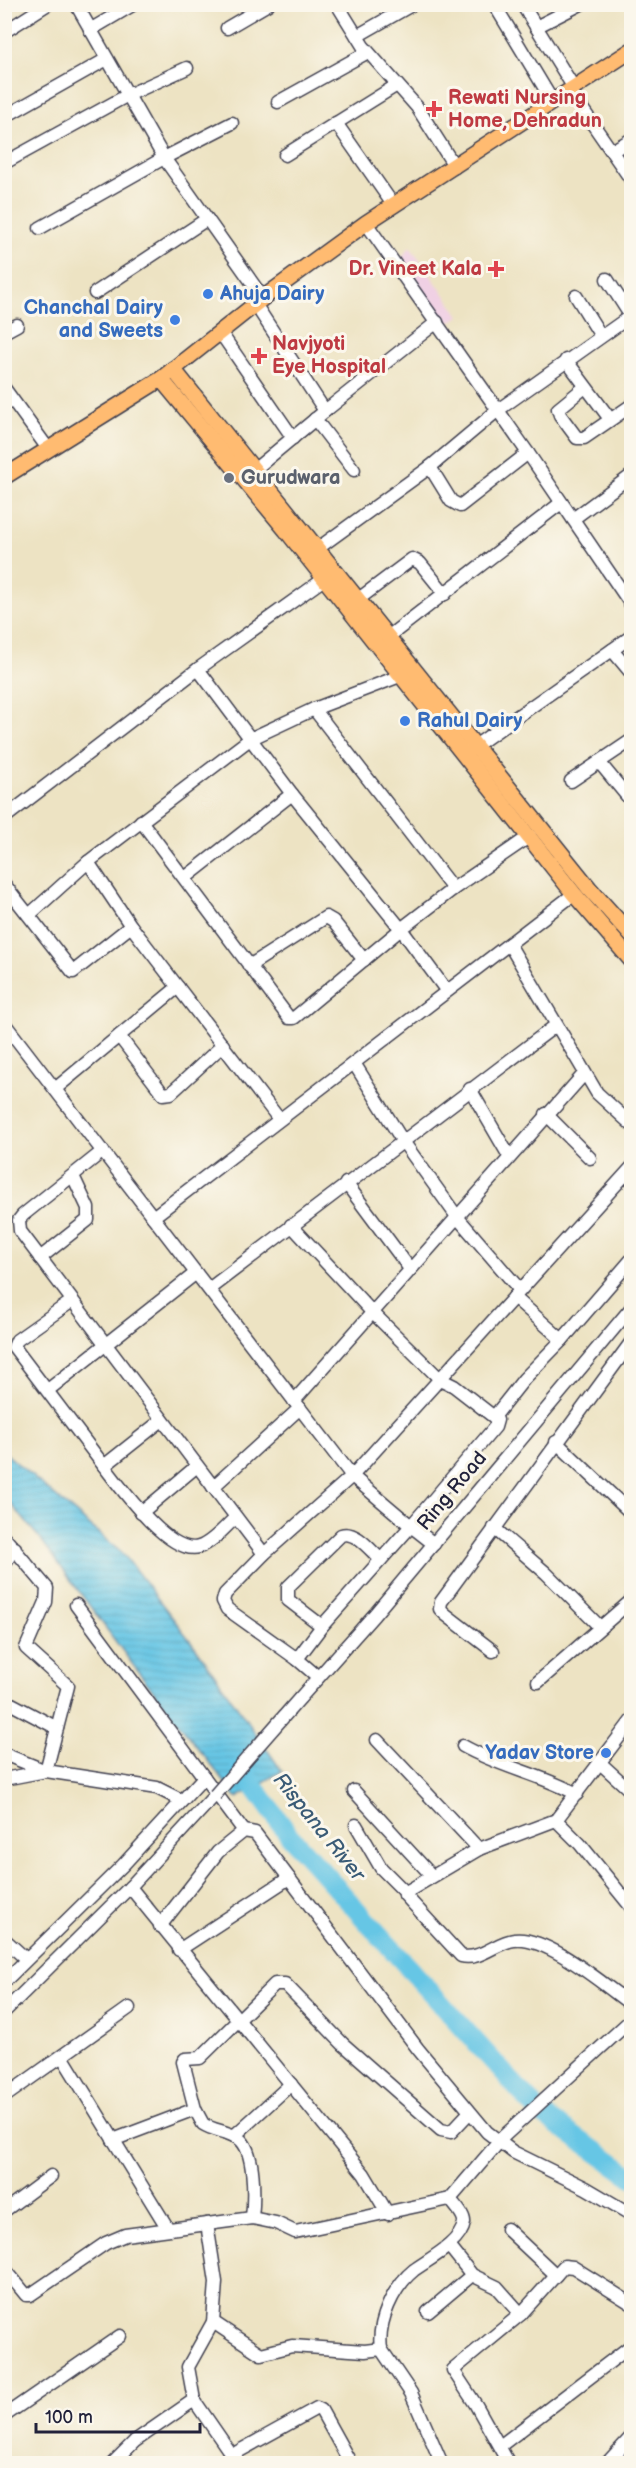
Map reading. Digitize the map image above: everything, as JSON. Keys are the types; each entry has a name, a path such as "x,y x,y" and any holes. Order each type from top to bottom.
{"main road":[{"path":"4,477 161,379 259,301 366,223 632,50"},
{"path":"173,369 317,549 400,676 469,750 632,936"},
{"path":"161,379 324,579 388,638 530,836 574,894 632,961"}],"street":[{"path":"4,32 48,4"},
{"path":"76,4 164,158 207,219 259,301 320,415 354,470"},
{"path":"90,30 134,4"},
{"path":"227,28 268,4"},
{"path":"337,4 368,52 417,107 455,167"},
{"path":"357,36 413,4"},
{"path":"494,4 553,102"},
{"path":"522,4 572,89 632,181"},
{"path":"536,27 581,4"},
{"path":"278,102 368,52"},
{"path":"4,117 107,59"},
{"path":"8,160 128,94 188,68"},
{"path":"285,154 397,85"},
{"path":"40,228 164,158 232,123"},
{"path":"336,123 394,206"},
{"path":"612,151 632,139"},
{"path":"95,293 207,219"},
{"path":"366,223 528,453 632,606"},
{"path":"317,549 430,467 498,410 566,360 631,317 607,279"},
{"path":"576,296 601,336"},
{"path":"254,470 436,322"},
{"path":"4,332 17,325"},
{"path":"220,332 293,438"},
{"path":"566,360 610,419"},
{"path":"585,387 558,409 573,435 584,438 632,405"},
{"path":"4,388 49,450"},
{"path":"430,467 451,501 460,506 528,453"},
{"path":"573,519 632,475"},
{"path":"388,638 561,503"},
{"path":"352,604 412,559 420,563 445,594"},
{"path":"4,818 198,669 324,579"},
{"path":"469,750 632,636"},
{"path":"612,650 632,674"},
{"path":"198,669 292,794 446,990"},
{"path":"29,915 88,862 250,739 314,709 400,676"},
{"path":"314,709 453,889"},
{"path":"571,781 632,740"},
{"path":"599,762 632,802"},
{"path":"185,879 292,794"},
{"path":"141,821 285,1015 294,1018 400,929 530,836"},
{"path":"88,862 130,926 279,1119"},
{"path":"4,884 73,972 130,926"},
{"path":"153,1218 446,990 574,894"},
{"path":"249,966 326,917 333,921 363,960"},
{"path":"509,944 584,1074 601,1098 632,1125"},
{"path":"55,1089 178,987"},
{"path":"4,1023 352,1476 434,1544"},
{"path":"209,1289 402,1140 555,1026"},
{"path":"119,1036 163,1094 171,1093 223,1045"},
{"path":"354,1063 402,1140 458,1218 517,1294 562,1341"},
{"path":"213,1487 297,1404 372,1312 584,1074"},
{"path":"470,1089 509,1156"},
{"path":"546,1114 590,1158"},
{"path":"103,1151 19,1220 20,1231 264,1554"},
{"path":"318,1677 297,1659 227,1609 223,1601 230,1588 264,1554 352,1476 630,1173"},
{"path":"40,1258 88,1220 88,1208 73,1176"},
{"path":"346,1183 410,1269"},
{"path":"291,1226 372,1312 440,1379 454,1386 497,1420 495,1427 322,1626 297,1659"},
{"path":"494,1417 524,1378 562,1341 632,1259"},
{"path":"48,1390 196,1273"},
{"path":"72,1301 9,1344 48,1390 141,1513 176,1543 189,1548 204,1545 235,1518"},
{"name":"Ring Road","path":"4,2012 130,1887 215,1795 374,1616 632,1307"},
{"path":"493,1651 440,1609 444,1595 556,1442 630,1346"},
{"path":"104,1466 162,1420"},
{"path":"556,1442 632,1514"},
{"path":"141,1513 197,1466"},
{"path":"494,1528 546,1573 600,1627"},
{"path":"322,1626 288,1600 288,1587 346,1534 356,1537 381,1560"},
{"path":"4,1537 47,1588 46,1602 26,1648 68,1686 46,1771"},
{"path":"4,1564 15,1548"},
{"path":"538,1682 632,1599"},
{"path":"76,1605 244,1831 255,1833 469,2113 501,2139 632,2215"},
{"path":"4,1700 57,1728"},
{"path":"407,1892 479,1849 556,1820 632,1719"},
{"path":"377,1740 479,1849"},
{"path":"463,1746 489,1761 546,1778 577,1794"},
{"path":"4,1755 46,1771 157,1788 181,1800"},
{"path":"599,1762 632,1792"},
{"path":"4,1779 46,1771"},
{"path":"4,1982 123,1865 204,1777"},
{"path":"354,1791 432,1876"},
{"path":"556,1820 580,1844 632,1908"},
{"path":"356,1825 381,1868 407,1892 407,1900 461,1956 473,1957 514,1940 538,1943 632,2005"},
{"path":"160,1926 218,1852 244,1831"},
{"path":"179,1950 289,1878"},
{"path":"130,1887 179,1950 364,2174 387,2214"},
{"path":"4,1940 26,1959"},
{"path":"252,2218 254,2195 251,2166 243,2143 234,2136 203,2124 195,2109 183,2060 200,2058 274,1984 285,1984 343,2044 441,2130 451,2132 469,2113"},
{"path":"4,2097 129,2008"},
{"path":"4,2268 9,2284 26,2295 32,2295 116,2237 167,2227 252,2218 276,2223 295,2232 450,2199 501,2139 632,2019"},
{"path":"62,2056 167,2227"},
{"path":"234,2136 291,2084"},
{"path":"113,2140 195,2109"},
{"path":"4,2211 51,2176"},
{"path":"439,2462 433,2438 411,2393 381,2349 379,2339 388,2305 408,2277 449,2246 464,2221 450,2199"},
{"path":"207,2224 216,2282 213,2322 188,2367 194,2400 231,2455"},
{"path":"507,2229 556,2275"},
{"path":"449,2246 472,2275 497,2287 521,2314"},
{"path":"509,2463 453,2371 521,2314 564,2266 573,2267 632,2304"},
{"path":"428,2312 472,2275"},
{"path":"213,2322 261,2354 292,2346 365,2351 381,2349"},
{"path":"4,2416 120,2336"},
{"path":"500,2446 632,2345"},
{"path":"112,2463 135,2441 194,2400"},
{"path":"220,2463 317,2408 321,2410 351,2463"},
{"path":"606,2463 632,2436"}],"shaded area":[{"path":"410,247 460,316 445,325 400,260"}],"water":[{"path":"4,1452 124,1555 196,1648 282,1771 237,1798 133,1665 42,1541 5,1497"}],"waterway":[{"name":"Rispana River","path":"240,1767 289,1835 538,2111 632,2177"}],"place":[{"name":"Rewati Nursing Home, Dehradun","path":"434,109"},
{"name":"Dr. Vineet Kala","path":"496,269"},
{"name":"Ahuja Dairy","path":"208,294"},
{"name":"Chanchal Dairy and Sweets","path":"175,320"},
{"name":"Navjyoti Eye Hospital","path":"259,356"},
{"name":"Gurudwara","path":"229,478"},
{"name":"Rahul Dairy","path":"405,721"},
{"name":"Yadav Store","path":"606,1753"}]}
